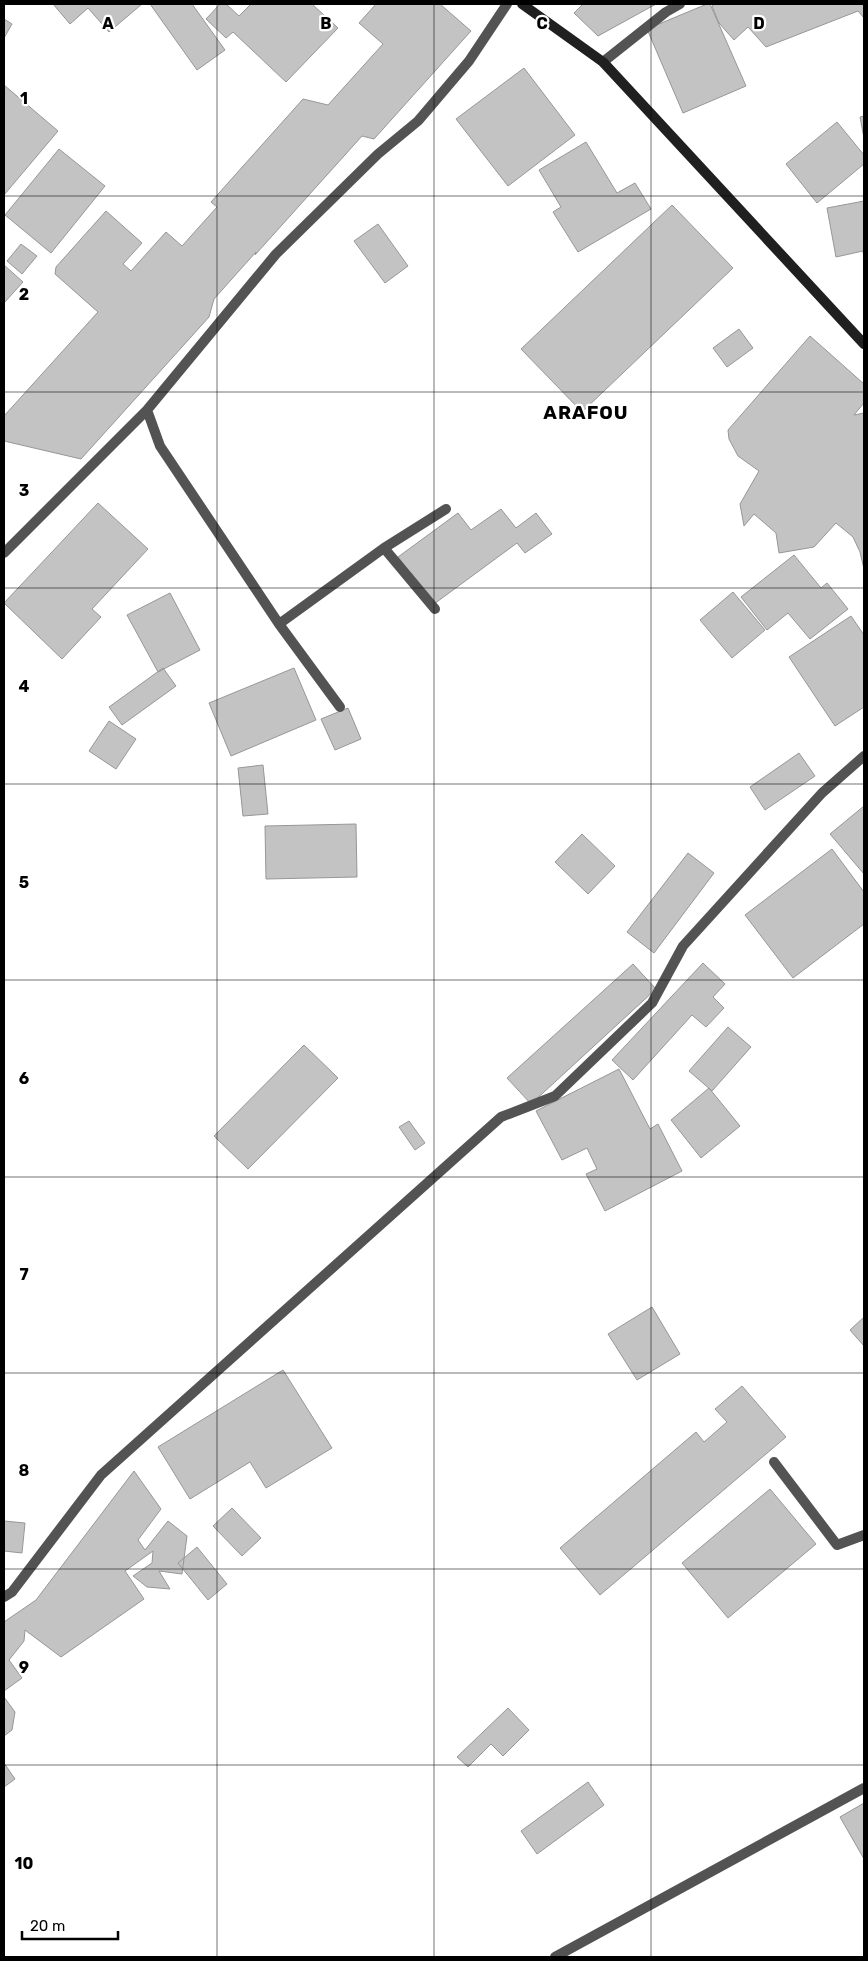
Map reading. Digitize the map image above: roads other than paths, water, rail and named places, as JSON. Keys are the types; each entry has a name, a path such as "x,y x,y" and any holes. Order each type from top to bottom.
{"main road":[{"path":"522,4 603,62 864,344"}],"street":[{"path":"4,553 147,410 276,254 378,154 418,121 469,61 507,4"},
{"path":"603,62 666,12 680,4"},
{"path":"147,410 160,446 280,624 340,707"},
{"path":"280,624 384,548 446,509"},
{"path":"384,548 435,610"},
{"path":"4,1597 12,1592 100,1476 501,1117 554,1096 652,1003 683,946 822,793 864,756"},
{"path":"774,1462 837,1545 864,1535"},
{"path":"555,1957 864,1788"}],"district":[{"name":"ARAFOU","path":"586,412"}]}
